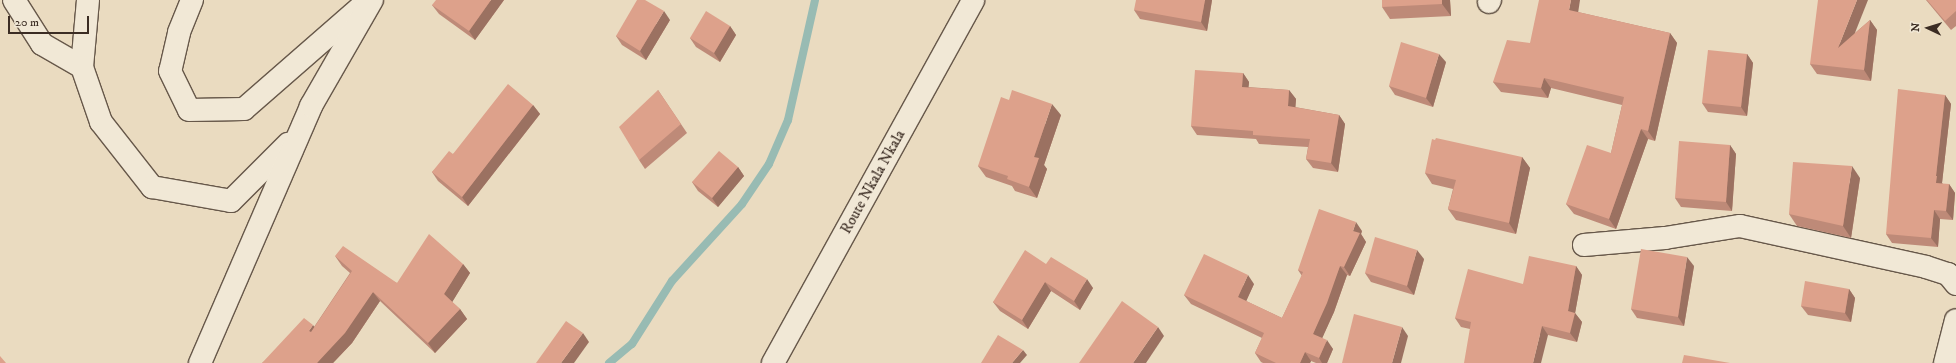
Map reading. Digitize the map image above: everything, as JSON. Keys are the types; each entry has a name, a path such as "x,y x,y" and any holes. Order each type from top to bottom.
{"street":[{"path":"14,0 42,44 82,67"},
{"path":"88,0 82,67 101,122 152,187 231,201 298,135"},
{"path":"192,0 179,33 170,71 189,110 244,109 370,0"},
{"path":"200,363 310,106 370,0"},
{"name":"Route Nkala Nkala","path":"773,363 973,0"},
{"path":"1584,245 1665,238 1740,226 1926,267 1948,274 1956,284"},
{"path":"1945,363 1956,320"}],"building":[{"path":"436,0 491,0 469,31 432,5"},
{"path":"637,0 645,0 664,11 640,51 616,36"},
{"path":"1136,0 1205,0 1201,22 1134,10"},
{"path":"1382,0 1442,0 1442,4 1382,7"},
{"path":"1539,0 1571,0 1569,10 1670,33 1648,131 1641,129 1609,219 1566,204 1587,145 1611,153 1624,97 1544,78 1541,88 1493,82 1507,40 1530,43"},
{"path":"1818,0 1857,0 1838,48 1870,20 1864,70 1810,64"},
{"path":"1927,0 1956,0 1956,11 1945,21"},
{"path":"706,11 730,26 714,53 690,38"},
{"path":"1401,42 1439,54 1426,98 1389,86"},
{"path":"1708,50 1747,54 1741,107 1702,103"},
{"path":"1195,70 1243,73 1242,87 1289,90 1288,106 1339,115 1331,163 1306,159 1310,139 1253,135 1253,131 1191,126"},
{"path":"508,84 533,105 462,197 432,172 449,151 453,154"},
{"path":"1898,89 1945,95 1936,183 1949,184 1946,211 1934,210 1931,238 1886,234"},
{"path":"658,90 681,124 639,160 619,127"},
{"path":"1012,90 1052,104 1034,157 1039,158 1029,187 1007,179 1008,176 978,166 1001,97 1009,100"},
{"path":"1436,138 1522,157 1509,223 1448,209 1456,180 1425,173 1432,139 1435,140"},
{"path":"1679,141 1730,145 1726,202 1675,198"},
{"path":"719,151 738,167 712,198 692,182"},
{"path":"1793,162 1852,166 1843,226 1789,214"},
{"path":"1319,209 1356,222 1353,231 1360,233 1344,267 1340,266 1327,303 1313,334 1327,340 1319,358 1305,352 1300,363 1276,363 1255,353 1264,333 1184,295 1204,254 1248,275 1238,297 1282,318 1303,272 1298,270"},
{"path":"429,234 463,264 444,294 460,309 428,343 373,292 345,333 317,363 262,363 304,318 313,325 309,331 311,332 352,271 335,256 343,246 397,283"},
{"path":"1375,237 1417,250 1407,286 1365,273"},
{"path":"1641,249 1687,257 1678,317 1631,309"},
{"path":"1025,250 1046,264 1051,257 1087,279 1074,301 1045,282 1022,320 993,302"},
{"path":"1529,256 1576,266 1568,311 1575,313 1570,333 1542,326 1533,363 1464,363 1471,322 1455,318 1468,269 1523,284"},
{"path":"1805,281 1849,289 1845,313 1801,306"},
{"path":"1122,301 1158,327 1133,363 1079,363"},
{"path":"1354,314 1402,327 1392,363 1342,363"},
{"path":"566,321 583,333 561,363 536,363"},
{"path":"998,335 1023,350 1012,363 981,363"},
{"path":"1684,355 1730,363 1682,363"},
{"path":"0,356 6,363 0,363"}],"waterway":[{"path":"609,363 632,344 672,281 742,204 769,164 788,120 815,0"}]}
